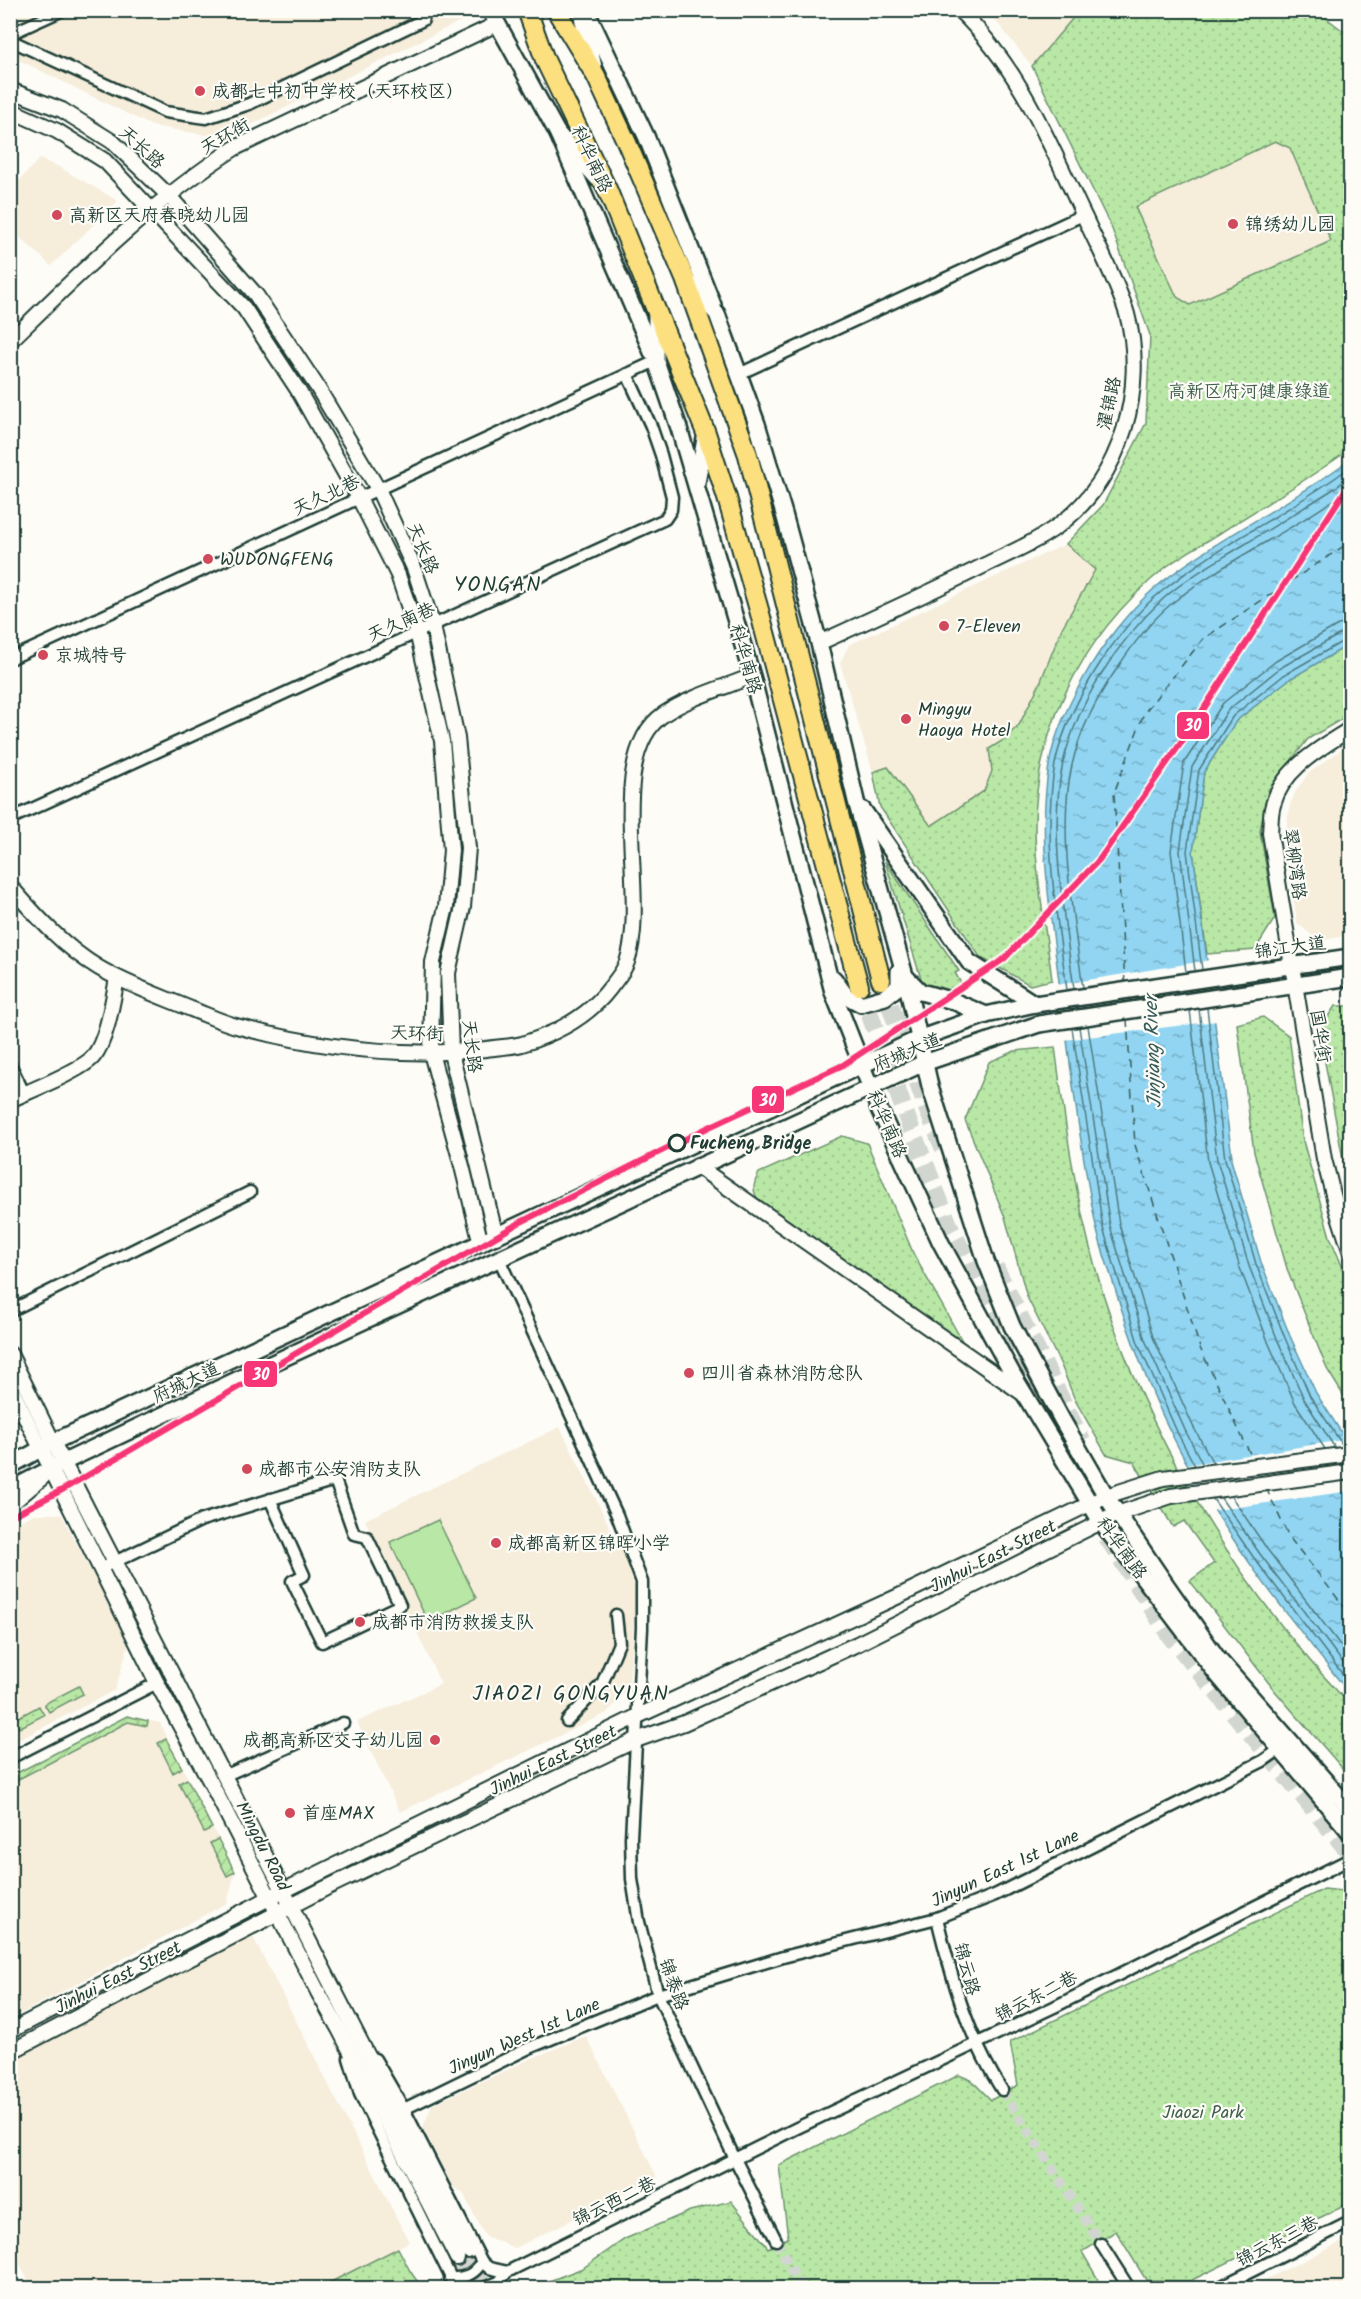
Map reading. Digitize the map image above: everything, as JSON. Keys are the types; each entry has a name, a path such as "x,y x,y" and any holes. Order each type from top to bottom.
{"highway":[{"path":"513,10 545,60"},
{"name":"科华南路","path":"527,10 545,60 607,189 706,433 728,498 759,610 859,986"},
{"name":"科华南路","path":"556,10 596,76 627,142 685,279 748,455 881,980"},
{"path":"563,10 576,43"}],"main road":[{"path":"581,10 596,76"},
{"path":"586,10 646,136 717,314"},
{"path":"494,17 558,134 656,361"},
{"path":"558,134 607,189"},
{"name":"科华南路","path":"685,279 717,314 739,374 784,514 819,643 856,801 905,976 924,1064 983,1250 1012,1326 1060,1418 1117,1514 1218,1659 1350,1809"},
{"name":"科华南路","path":"656,309 656,361 697,487 752,676 833,992 871,1088 941,1243 1025,1395 1101,1522 1216,1673 1350,1832"},
{"path":"697,487 706,433"},
{"path":"748,455 784,514"},
{"path":"856,801 969,962 1035,1004"},
{"name":"锦江大道","path":"1035,1004 1350,957"},
{"path":"827,969 846,996 861,1004 885,997 899,986 900,959"},
{"path":"905,976 921,993 953,1001 986,1015"},
{"path":"1294,985 1350,977"},
{"name":"府城大道","path":"10,1490 57,1465 264,1367 500,1261 697,1166 924,1064 1039,1024 1294,985"},
{"name":"府城大道","path":"10,1466 47,1445 918,1039 986,1015 1035,1004"}],"street":[{"name":"濯锦路","path":"819,643 929,593 1023,546 1059,525 1089,496 1118,448 1133,395 1135,361 1126,314 1110,271 1029,100 1008,66 982,32 959,10"},
{"path":"10,34 57,12"},
{"name":"天环街","path":"10,341 75,278 152,210 208,166 235,148 494,17"},
{"path":"10,40 165,112 206,118 249,104 423,20"},
{"name":"天长路","path":"10,90 62,110 113,142 169,196 256,295 315,385 378,489 414,568 433,626 458,738 468,848 463,907 448,973 451,1053 496,1237"},
{"name":"天长路","path":"10,110 57,131 105,161 244,308 298,390 359,498 398,575 417,632 442,741 451,850 446,907 433,962 431,1053 481,1244"},
{"path":"739,374 1083,215"},
{"name":"天久北巷","path":"10,659 656,361"},
{"name":"天久南巷","path":"10,819 665,519 671,510 672,497 661,455 651,426 627,374"},
{"name":"天环街","path":"10,886 33,913 68,945 97,967 117,978 238,1027 335,1046 431,1053 451,1053 520,1044 553,1033 581,1016 608,992 627,964 632,943 634,764 643,738 663,715 690,701 752,676"},
{"name":"翠柳湾路","path":"1292,966 1269,833 1273,804 1285,780 1306,757 1350,729"},
{"name":"国华街","path":"1292,966 1324,1159 1350,1250"},
{"path":"10,1100 93,1058 100,1046 117,978"},
{"path":"10,1064 24,1093"},
{"path":"697,1166 1025,1395"},
{"path":"10,1311 250,1192"},
{"name":"Jinhui East Street","path":"500,1261 617,1515 642,1582 638,1716"},
{"path":"10,1354 57,1465 115,1562 292,1906 345,2026 360,2094 456,2289"},
{"path":"10,1386 47,1445"},
{"path":"10,1459 47,1445"},
{"name":"Jinhui East Street","path":"10,2031 283,1891 638,1716 724,1678 1106,1496 1163,1478 1350,1454"},
{"path":"10,1505 57,1465"},
{"name":"Mingdu Road","path":"57,1465 102,1568 157,1683 210,1781 277,1914 345,2026 462,2254"},
{"name":"Jinhui East Street","path":"10,2052 292,1906 636,1740 684,1723 857,1644 1117,1514 1171,1497 1350,1472"},
{"path":"102,1568 202,1520 270,1499 335,1480 354,1534 367,1537 399,1605 322,1642 292,1581 304,1575 270,1499"},
{"path":"567,1721 602,1684 619,1643 616,1615"},
{"path":"724,1678 721,1689 723,1694 733,1701"},
{"path":"10,1758 157,1683"},
{"name":"锦泰路","path":"638,1716 631,1838 632,1879 645,1951 658,1995 776,2240"},
{"path":"224,1776 343,1723"},
{"name":"Jinyun East 1st Lane","path":"658,1995 783,1957 937,1918 1005,1890 1263,1761 1280,1749"},
{"name":"锦云东二巷","path":"735,2159 975,2045 1350,1859"},
{"name":"锦云路","path":"937,1918 950,1974 975,2045 1002,2090"},
{"name":"Jinyun West 1st Lane","path":"404,2109 529,2048 658,1995"},
{"path":"345,2026 385,2073 482,2262 489,2268 507,2272"},
{"name":"锦云西二巷","path":"484,2289 499,2282 507,2272 735,2159"},
{"name":"锦云东三巷","path":"1218,2289 1350,2222"},
{"path":"1101,2244 1129,2289"},
{"path":"450,2278 461,2278 471,2274 482,2262"}],"shaded area":[{"name":"成都七中初中学校（天环校区）","path":"472,10 475,14 224,138 152,126 11,56 10,11"},
{"path":"988,11 1079,11 1032,66"},
{"name":"锦绣幼儿园","path":"1275,141 1290,148 1331,241 1190,305 1177,298 1135,207"},
{"name":"高新区天府春晓幼儿园","path":"39,159 57,166 118,201 51,266 11,229 11,190"},
{"path":"1066,544 1095,570 1062,628 1040,683 1019,725 1002,741 989,749 992,771 985,791 931,827 888,767 873,772 840,663 849,645"},
{"path":"1350,743 1350,935 1319,941 1297,923 1285,836 1290,805 1296,791 1308,774"},
{"path":"560,1427 629,1566 636,1595 629,1687 607,1713 400,1812 357,1722 441,1684 365,1520"},
{"path":"34,1514 61,1514 129,1643 115,1690 11,1744 11,1526"},
{"path":"127,1716 160,1723 235,1872 227,1903 11,2019 11,1776"},
{"path":"252,1935 409,2242 318,2288 32,2288 11,2246 11,2061"},
{"path":"586,2036 657,2177 515,2248 485,2236 463,2193 453,2187 423,2128 432,2105 528,2060"},
{"path":"1350,2238 1350,2288 1248,2288"}],"green space":[{"name":"高新区府河健康绿道","path":"1079,11 1317,11 1350,36 1350,449 1166,567 1135,595 1108,625 1084,658 1065,694 1050,731 1040,770 1035,811 1036,853 1052,980 1030,985 980,957 880,807 873,772 888,767 931,826 984,791 992,771 989,749 1002,741 1019,725 1040,683 1062,628 1095,570 1066,544 1103,505 1146,423 1150,335 1112,229 1032,66","holes":["1275,141 1290,148 1331,241 1190,305 1177,297 1135,207"]},
{"path":"1350,644 1350,714 1308,739 1268,790 1260,831 1275,918 1255,950 1207,954 1193,851 1204,772 1236,721 1288,680"},
{"path":"885,861 959,971 955,973 961,983 949,995 922,982"},
{"path":"1335,1006 1350,1006 1350,1162 1344,1165 1319,1030"},
{"path":"1263,1017 1289,1036 1303,1141 1330,1237 1350,1285 1350,1406 1327,1369 1288,1272 1254,1152 1237,1024"},
{"path":"1055,1047 1071,1160 1082,1215 1112,1322 1132,1372 1154,1422 1180,1471 1207,1519 1237,1565 1302,1651 1350,1705 1350,1777 1275,1691 1190,1581 1214,1563 1184,1521 1173,1527 1134,1462 1106,1454 1075,1400 1061,1365 1027,1297 1005,1217 965,1120 989,1062 1015,1051"},
{"path":"842,1136 867,1143 914,1255 965,1346 763,1207 757,1198 754,1186 759,1173"},
{"path":"438,1520 476,1598 428,1622 390,1542"},
{"path":"79,1686 83,1694 49,1712 44,1704"},
{"path":"39,1706 44,1715 19,1728 15,1719"},
{"path":"127,1716 148,1721 147,1726 128,1722 11,1783 11,1776"},
{"path":"166,1739 182,1768 173,1773 158,1743"},
{"path":"187,1779 212,1828 204,1832 179,1783"},
{"path":"218,1839 235,1872 227,1876 210,1843"},
{"name":"Jiaozi Park","path":"1324,1889 1350,1892 1350,2203 1190,2281 1146,2280 1116,2231 1082,2252 1103,2288 531,2288 583,2268 625,2239 690,2211 731,2201 768,2248 788,2238 779,2165 959,2075 971,2080 991,2100 1018,2085 1010,2042"},
{"path":"398,2248 422,2288 319,2288"}],"water":[{"name":"Jinjiang River","path":"1350,459 1350,644 1288,680 1236,721 1204,772 1193,851 1232,1157 1229,1153 1261,1262 1290,1336 1316,1393 1350,1446 1350,1694 1278,1602 1211,1505 1173,1437 1132,1341 1096,1226 1085,1167 1049,905 1044,821 1049,765 1054,742 1073,698 1091,665 1126,618 1146,596 1179,569 1327,476"}],"pier":[{"path":"1210,960 1217,1021 1064,1040 1057,985"},
{"path":"1349,1439 1350,1491 1210,1511 1185,1465"}],"ferry route":[{"path":"1125,984 1114,793 1144,713 1203,639 1350,542"},
{"path":"1127,1019 1135,1145 1200,1348 1253,1460"},
{"path":"1266,1488 1289,1537 1350,1614"}],"tunnel":[{"path":"881,980 928,1111 947,1156"},
{"path":"860,987 907,1118 949,1225 1042,1410"},
{"path":"995,1267 1082,1441"},
{"path":"1087,1486 1126,1545"},
{"path":"1107,1537 1170,1636 1350,1853"},
{"path":"1002,2090 1101,2244"},
{"path":"776,2240 801,2288"},
{"path":"468,2251 486,2288"},
{"path":"457,2258 472,2288"}],"transit line":[{"name":"30","path":"10,1517 64,1489 519,1223 707,1128 843,1065 1004,959 1099,860 1190,730 1350,483"}],"place":[{"name":"成都七中初中学校（天环校区）","path":"200,91"},
{"name":"高新区天府春晓幼儿园","path":"57,215"},
{"name":"锦绣幼儿园","path":"1233,224"},
{"name":"WUDONGFENG","path":"208,559"},
{"name":"7-Eleven","path":"944,626"},
{"name":"京城特号","path":"43,655"},
{"name":"Mingyu Haoya Hotel","path":"906,719"},
{"name":"Fucheng Bridge","path":"677,1143"},
{"name":"四川省森林消防总队","path":"689,1373"},
{"name":"成都市公安消防支队","path":"247,1469"},
{"name":"成都高新区锦晖小学","path":"496,1543"},
{"name":"成都市消防救援支队","path":"360,1622"},
{"name":"成都高新区交子幼儿园","path":"435,1740"},
{"name":"首座MAX","path":"290,1813"}],"district":[{"name":"YONGAN","path":"498,584"},
{"name":"JIAOZI GONGYUAN","path":"571,1693"}]}
